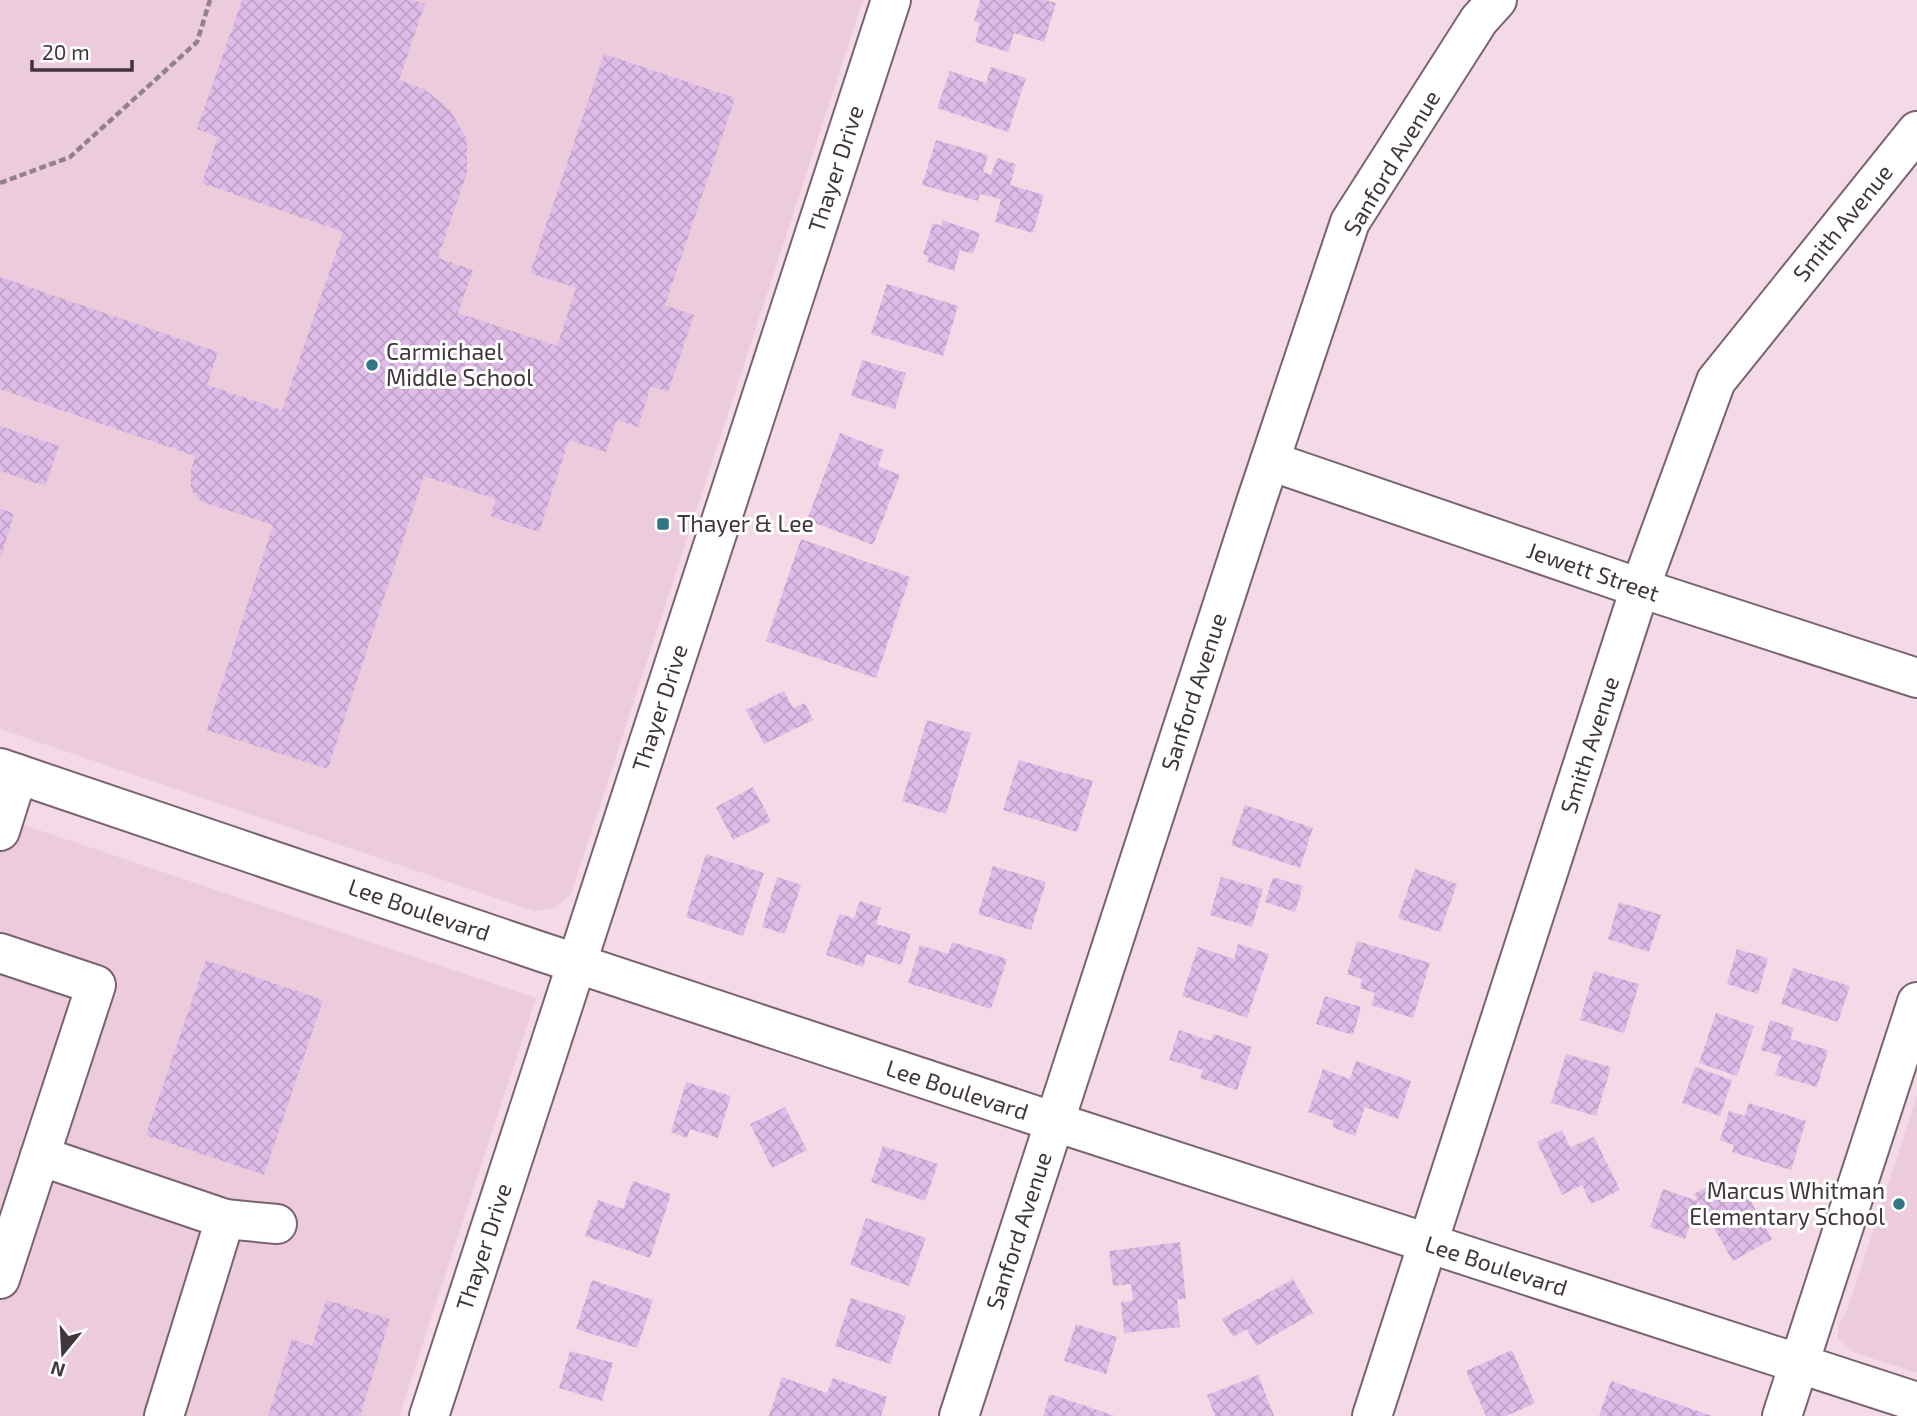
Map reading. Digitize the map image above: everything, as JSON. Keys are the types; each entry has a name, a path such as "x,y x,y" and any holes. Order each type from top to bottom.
{"street":[{"name":"Thayer Drive","path":"429,1416 891,0"},
{"name":"Sanford Avenue","path":"958,1416 1350,222 1477,7"},
{"name":"Smith Avenue","path":"1372,1416 1640,589 1716,381 1917,131"},
{"name":"Jewett Street","path":"1270,461 1640,589 1917,678"},
{"name":"Lee Boulevard","path":"9,771 1055,1122 1917,1402"},
{"path":"0,831 9,771"},
{"path":"0,953 96,985 0,1279"},
{"path":"1782,1416 1917,1002"},
{"path":"40,1156 225,1219 277,1224"},
{"path":"164,1416 225,1219"}],"path":[{"path":"0,184 70,157 197,42 210,0"}],"shaded area":[{"name":"Carmichael Middle School","path":"0,0 863,0 571,894 555,908 534,911 0,729"},
{"path":"0,817 536,998 399,1416 0,1416"},
{"name":"Marcus Whitman Elementary School","path":"1917,1096 1917,1373 1853,1352 1838,1338 1838,1324 1847,1311"}],"building":[{"path":"242,0 413,0 425,4 399,80 424,89 450,110 467,139 467,172 438,258 473,270 458,313 557,346 576,288 530,273 604,54 735,98 665,305 694,315 668,392 651,386 638,427 617,420 606,452 569,440 539,532 490,516 496,499 424,476 328,769 207,730 273,525 202,502 191,490 191,471 195,456 0,389 0,277 218,352 207,385 282,410 343,232 202,183 218,137 197,129"},
{"path":"980,0 1045,0 1056,3 1044,42 1014,33 1008,52 975,42 980,23 974,21"},
{"path":"991,67 1026,78 1008,132 937,108 950,71 986,83"},
{"path":"936,140 988,155 983,172 991,175 997,158 1016,164 1010,185 1044,195 1033,233 995,222 1001,199 980,194 978,201 922,185"},
{"path":"942,220 980,233 973,254 960,250 954,271 927,262 929,256 923,254 933,223 942,226"},
{"path":"887,284 958,306 943,356 871,334"},
{"path":"862,360 906,373 895,409 851,396"},
{"path":"0,426 59,446 45,486 0,471"},
{"path":"840,433 884,450 878,466 900,475 873,545 807,520"},
{"path":"0,509 14,513 1,557 0,557"},
{"path":"801,539 910,577 876,678 766,641"},
{"path":"784,691 793,708 805,703 813,720 764,744 746,710"},
{"path":"927,720 971,733 946,814 902,801"},
{"path":"1019,760 1093,781 1077,832 1003,810"},
{"path":"753,787 771,821 733,840 716,807"},
{"path":"1245,805 1313,828 1300,868 1231,845"},
{"path":"706,854 764,873 743,936 686,917"},
{"path":"993,866 1046,882 1031,930 978,914"},
{"path":"1415,869 1457,884 1440,932 1398,918"},
{"path":"777,877 801,885 785,934 762,927"},
{"path":"1221,877 1263,889 1252,927 1210,915"},
{"path":"1273,877 1303,886 1295,912 1265,902"},
{"path":"860,901 881,908 876,924 911,934 901,965 867,954 863,967 826,955 839,914 854,918"},
{"path":"1619,902 1661,915 1649,952 1608,939"},
{"path":"1357,941 1430,963 1413,1018 1371,1005 1375,993 1360,988 1362,979 1347,974"},
{"path":"952,942 1007,959 991,1009 908,983 920,945 948,954"},
{"path":"1238,944 1269,954 1247,1018 1182,996 1198,947 1234,959"},
{"path":"1737,949 1768,958 1758,994 1727,984"},
{"path":"206,960 323,1000 264,1175 146,1135"},
{"path":"1793,968 1850,986 1838,1022 1781,1004"},
{"path":"1594,971 1639,984 1624,1033 1580,1020"},
{"path":"1325,996 1361,1007 1353,1035 1316,1024"},
{"path":"1716,1013 1754,1026 1737,1076 1699,1063"},
{"path":"1770,1020 1794,1028 1790,1039 1828,1050 1817,1087 1775,1075 1781,1056 1761,1050"},
{"path":"1179,1030 1211,1041 1214,1034 1252,1047 1237,1090 1200,1078 1203,1070 1169,1060"},
{"path":"1566,1054 1611,1067 1596,1116 1551,1103"},
{"path":"1356,1061 1411,1081 1398,1119 1365,1107 1355,1136 1332,1127 1334,1121 1308,1112 1323,1069 1350,1079"},
{"path":"1695,1067 1732,1080 1720,1116 1682,1103"},
{"path":"686,1082 731,1096 718,1138 690,1129 687,1138 671,1132"},
{"path":"1749,1103 1806,1121 1791,1170 1732,1152 1734,1145 1720,1140 1729,1111 1745,1116"},
{"path":"785,1107 807,1150 772,1168 750,1124"},
{"path":"1562,1130 1570,1147 1594,1137 1620,1190 1591,1204 1582,1185 1562,1195 1537,1142"},
{"path":"883,1146 938,1164 925,1201 871,1182"},
{"path":"1723,1178 1730,1191 1741,1184 1772,1239 1733,1261 1694,1194"},
{"path":"633,1181 671,1194 650,1258 585,1236 598,1200 623,1209"},
{"path":"1663,1189 1698,1201 1685,1239 1650,1227"},
{"path":"866,1218 926,1238 909,1286 850,1265"},
{"path":"1180,1242 1186,1299 1177,1299 1180,1327 1124,1333 1121,1302 1133,1301 1131,1284 1113,1286 1109,1251"},
{"path":"1293,1279 1313,1313 1256,1346 1247,1329 1233,1337 1222,1319"},
{"path":"592,1280 653,1300 637,1348 576,1329"},
{"path":"851,1298 906,1316 890,1364 835,1346"},
{"path":"326,1300 390,1319 360,1416 268,1416 292,1339 312,1346"},
{"path":"1076,1324 1117,1337 1106,1374 1064,1361"},
{"path":"1512,1350 1535,1403 1506,1416 1486,1416 1466,1371"},
{"path":"570,1351 613,1363 602,1401 559,1388"},
{"path":"1258,1375 1274,1416 1215,1416 1207,1395"},
{"path":"782,1377 827,1393 833,1378 887,1397 881,1416 769,1416"},
{"path":"1611,1381 1712,1416 1599,1416"},
{"path":"1050,1394 1115,1416 1043,1416"}],"place":[{"name":"Carmichael Middle School","path":"372,365"},
{"name":"Thayer & Lee","path":"663,524"},
{"name":"Marcus Whitman Elementary School","path":"1899,1204"}]}
